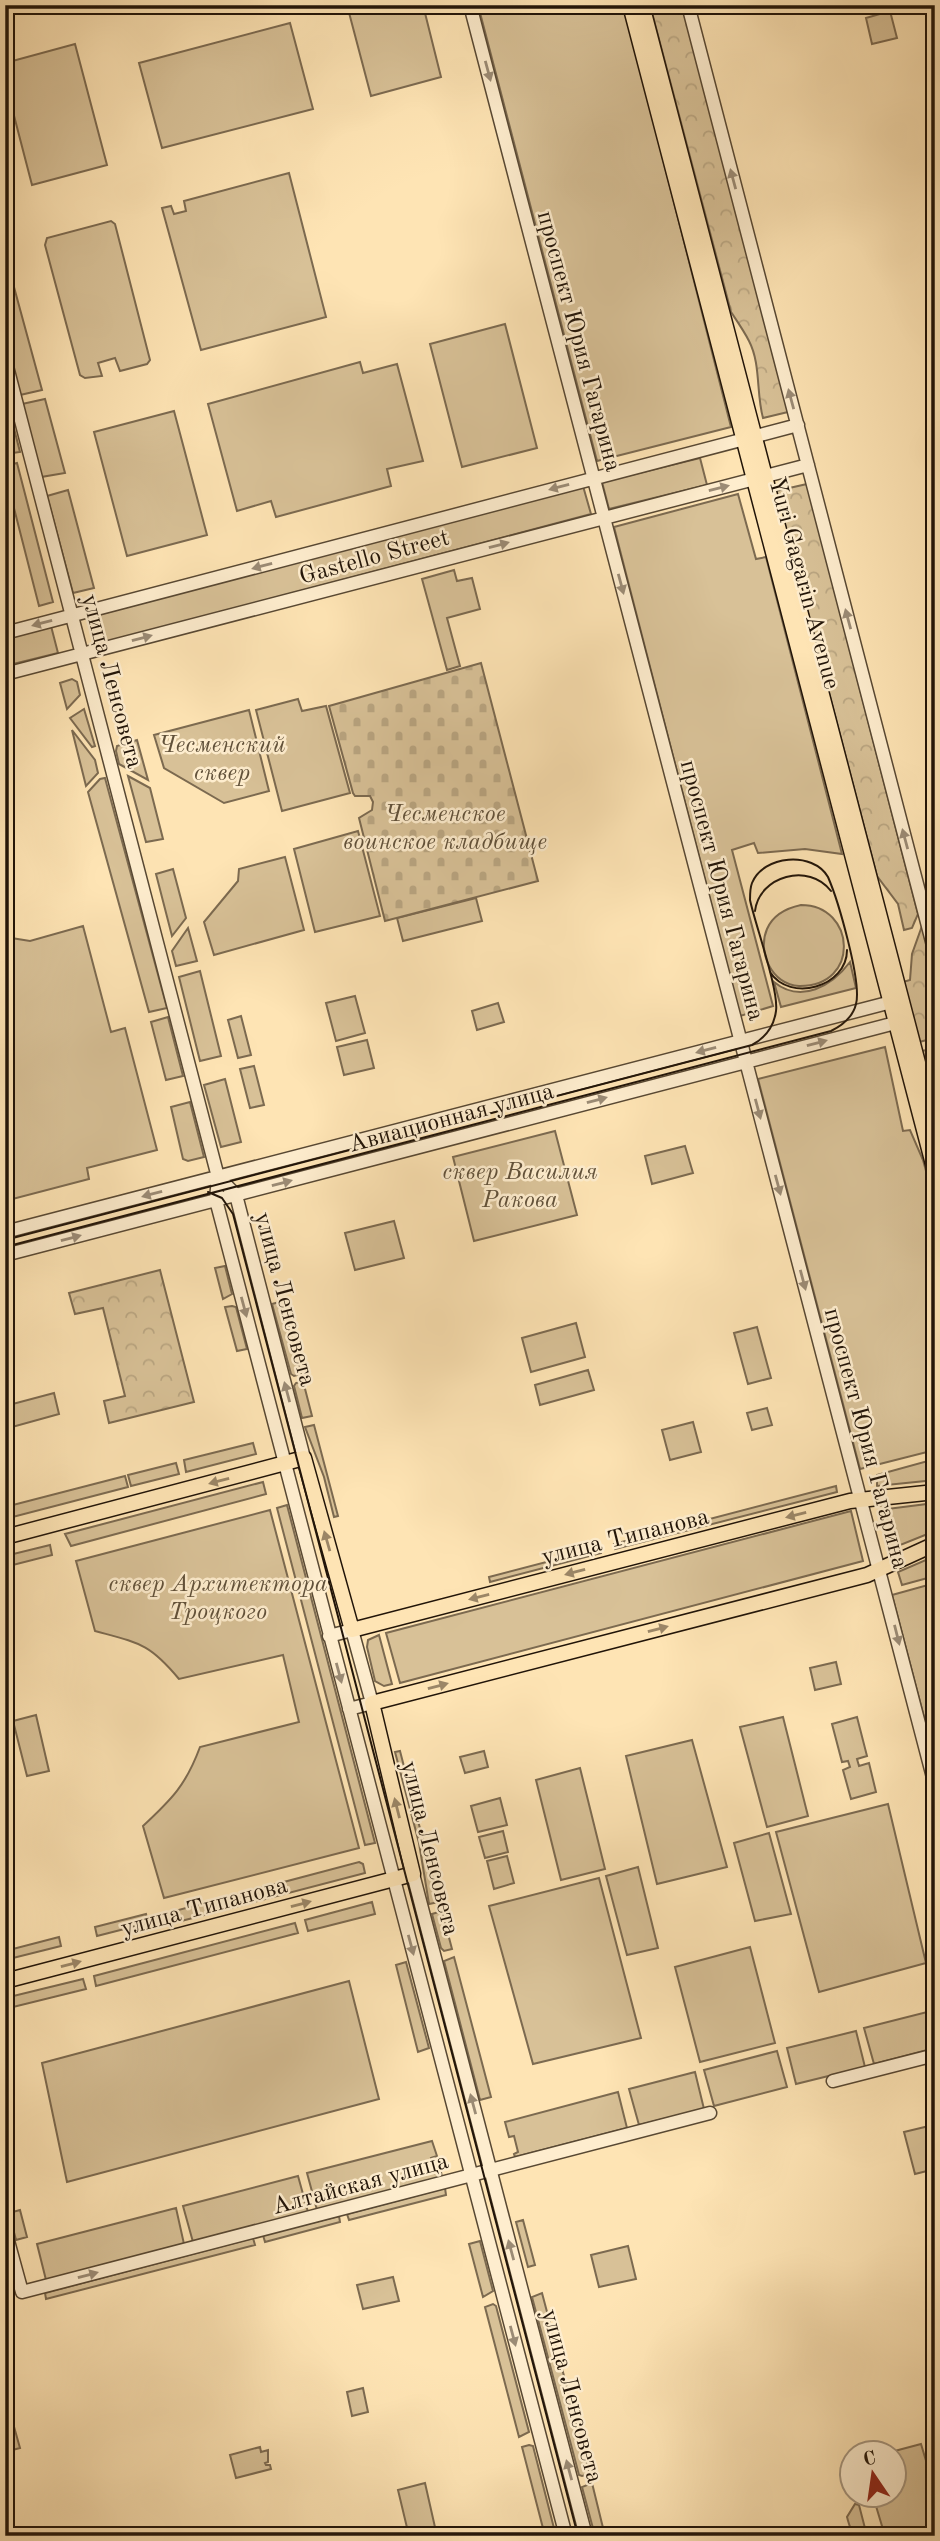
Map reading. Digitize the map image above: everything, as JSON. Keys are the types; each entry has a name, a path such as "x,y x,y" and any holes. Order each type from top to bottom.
{"main road":[{"name":"Yuri Gagarin Avenue","path":"630,5 749,438"},
{"name":"Yuri Gagarin Avenue","path":"642,5 749,438 896,1000 935,1172"},
{"name":"Yuri Gagarin Avenue","path":"901,1021 935,1128"},
{"path":"5,1537 304,1458"},
{"name":"улица Ленсовета","path":"304,1458 352,1630"},
{"name":"улица Типанова","path":"352,1630 862,1500 935,1492"},
{"path":"372,1703 867,1575 935,1544"},
{"name":"улица Ленсовета","path":"372,1703 413,1874"},
{"name":"улица Типанова","path":"5,1981 413,1874"}],"street":[{"name":"проспект Юрия Гагарина","path":"470,5 935,1785"},
{"name":"Yuri Gagarin Avenue","path":"688,5 935,953"},
{"name":"улица Ленсовета","path":"5,359 218,1177 216,1200 566,2536"},
{"path":"749,438 797,425"},
{"name":"Gastello Street","path":"5,633 749,438"},
{"path":"759,477 808,465"},
{"name":"Gastello Street","path":"5,674 759,477"},
{"name":"Авиационная улица","path":"5,1232 896,1000"},
{"name":"Авиационная улица","path":"5,1255 901,1021"},
{"name":"улица Ленсовета","path":"218,1177 236,1195 304,1458"},
{"name":"улица Ленсовета","path":"352,1630 372,1703"},
{"name":"улица Типанова","path":"330,1636 352,1630"},
{"path":"349,1709 372,1703"},
{"name":"улица Ленсовета","path":"413,1874 586,2536"},
{"path":"833,2081 935,2055"},
{"name":"Алтайская улица","path":"5,2230 22,2292 710,2113"}],"green space":[{"path":"347,5 423,5 441,77 371,96"},
{"path":"478,5 624,5 731,427 597,461"},
{"path":"650,5 682,5 788,412 763,418 753,350 731,312"},
{"path":"890,11 897,38 872,44 866,18"},
{"path":"290,23 313,109 162,148 139,63"},
{"path":"75,44 107,165 32,185 5,81 5,63"},
{"path":"289,173 326,317 201,350 162,208 171,206 174,214 186,211 184,201"},
{"path":"111,221 115,224 150,360 147,364 120,371 115,358 98,363 102,376 85,378 80,375 45,245 47,238"},
{"path":"5,254 42,390 20,395 5,339"},
{"path":"505,324 537,448 462,467 430,344"},
{"path":"360,362 363,373 397,364 423,461 387,469 391,486 276,517 271,501 237,511 208,404"},
{"path":"5,393 20,452 5,454"},
{"path":"45,399 65,473 41,477 22,404"},
{"path":"174,411 207,535 127,556 94,432"},
{"path":"700,458 707,485 609,509 602,482"},
{"path":"17,463 53,602 39,606 5,473 5,466"},
{"path":"807,484 918,914 912,928 904,930 898,904 877,876 776,491"},
{"path":"583,486 591,514 104,643 97,615"},
{"path":"68,490 94,588 73,593 47,496"},
{"path":"738,494 756,559 766,557 842,854 805,849 758,853 754,843 732,850 773,1006 740,1016 614,527"},
{"path":"454,570 457,581 472,578 480,609 447,618 460,666 447,670 422,579"},
{"path":"51,626 58,653 5,666 5,638"},
{"name":"Чесменское воинское кладбище","path":"481,663 538,881 385,921 359,818 372,810 373,802 370,796 355,796 353,793 329,706"},
{"path":"72,679 77,682 80,695 67,709 60,683"},
{"name":"Чесменский сквер","path":"298,699 302,711 326,706 350,793 282,811 256,710"},
{"path":"84,709 95,746 92,747 70,718"},
{"name":"Чесменский сквер","path":"249,710 269,791 224,803 164,768 154,735"},
{"path":"72,730 95,760 98,773 86,786"},
{"path":"137,740 148,780 119,764 117,746"},
{"path":"128,776 150,788 163,839 146,842"},
{"path":"105,778 167,1008 149,1012 88,792 100,779"},
{"name":"Чесменский сквер","path":"358,831 380,916 315,932 294,849"},
{"name":"Чесменский сквер","path":"285,857 304,930 214,955 204,922 238,881 239,869"},
{"path":"173,869 186,918 172,936 156,874"},
{"path":"476,898 482,921 403,941 397,918"},
{"path":"801,905 819,909 833,918 841,931 844,946 841,961 833,974 819,983 799,986 789,984 774,974 766,957 764,938 777,916"},
{"path":"83,926 111,1032 125,1028 157,1150 87,1168 89,1179 5,1201 5,937 30,941"},
{"path":"922,926 935,977 935,1038 919,1042 903,982 910,980 912,954"},
{"path":"188,928 197,961 176,966 172,951"},
{"path":"850,962 856,988 781,1007 774,982 795,992 805,992 825,985"},
{"path":"200,971 221,1056 200,1061 179,977"},
{"path":"355,996 365,1033 336,1041 326,1003"},
{"path":"498,1003 504,1022 477,1030 472,1011"},
{"path":"241,1016 251,1055 238,1058 228,1020"},
{"path":"168,1017 183,1076 166,1080 151,1022"},
{"path":"367,1040 374,1068 344,1075 337,1047"},
{"path":"885,1047 903,1131 910,1130 923,1160 935,1204 935,1450 860,1469 758,1079"},
{"path":"935,1048 935,1098 922,1051"},
{"path":"254,1066 264,1105 250,1108 240,1069"},
{"path":"225,1079 241,1142 221,1147 204,1085"},
{"path":"190,1102 204,1157 188,1161 183,1159 171,1107"},
{"name":"сквер Василия Ракова","path":"555,1131 577,1215 474,1241 453,1157"},
{"path":"685,1146 693,1173 652,1184 645,1156"},
{"path":"394,1221 404,1258 355,1270 345,1233"},
{"path":"225,1266 232,1294 223,1299 215,1268"},
{"path":"160,1270 194,1402 109,1423 104,1401 125,1396 103,1308 75,1314 69,1293"},
{"path":"283,1301 301,1374 294,1376 291,1374 272,1304"},
{"path":"225,1307 236,1307 247,1349 237,1351"},
{"path":"576,1323 585,1357 531,1372 522,1338"},
{"path":"757,1327 771,1378 748,1384 734,1333"},
{"path":"588,1370 594,1390 540,1405 535,1385"},
{"path":"303,1381 312,1416 302,1418 294,1386"},
{"path":"54,1393 59,1414 5,1429 5,1406"},
{"path":"767,1408 772,1425 752,1430 747,1413"},
{"path":"693,1422 701,1452 670,1460 662,1430"},
{"path":"314,1425 338,1516 334,1517 324,1477 305,1427"},
{"path":"253,1443 256,1454 186,1472 184,1460"},
{"path":"935,1459 935,1480 877,1486 877,1475"},
{"path":"176,1463 179,1474 131,1486 128,1475"},
{"path":"125,1476 128,1487 5,1519 5,1507"},
{"path":"263,1482 266,1494 71,1546 65,1534"},
{"path":"836,1486 837,1492 615,1549 614,1544"},
{"path":"935,1503 935,1531 888,1550 879,1510"},
{"path":"287,1505 375,1843 365,1845 277,1508"},
{"name":"сквер Архитектора Троцкого","path":"270,1510 359,1848 164,1898 143,1826 177,1791 200,1747 299,1722 283,1655 179,1679 151,1651 122,1638 95,1631 76,1561"},
{"path":"851,1511 863,1561 400,1683 386,1633"},
{"path":"50,1545 52,1555 5,1567 5,1556"},
{"path":"600,1548 601,1553 490,1582 489,1577"},
{"path":"935,1556 935,1576 902,1585 898,1572"},
{"path":"935,1583 935,1759 892,1595"},
{"path":"379,1635 392,1684 384,1686 375,1681 367,1647 368,1640"},
{"path":"836,1662 841,1684 815,1690 810,1668"},
{"path":"36,1715 49,1771 27,1776 13,1721"},
{"path":"783,1717 808,1816 767,1827 740,1727"},
{"path":"857,1717 867,1756 857,1759 859,1766 869,1763 876,1792 851,1799 843,1770 850,1767 848,1761 842,1762 832,1724"},
{"path":"692,1740 727,1867 657,1884 626,1756"},
{"path":"400,1751 439,1902 429,1904 419,1843 395,1752"},
{"path":"484,1751 488,1767 465,1773 460,1757"},
{"path":"580,1768 605,1869 561,1880 536,1780"},
{"path":"500,1798 507,1825 478,1832 471,1806"},
{"path":"888,1804 926,1963 819,1992 776,1832"},
{"path":"503,1831 508,1852 485,1858 479,1837"},
{"path":"769,1833 791,1914 755,1921 734,1843"},
{"path":"507,1856 514,1883 494,1889 487,1861"},
{"path":"359,1862 363,1864 365,1873 166,1925 164,1919 167,1913"},
{"path":"638,1867 658,1948 627,1955 606,1876"},
{"path":"599,1878 641,2038 533,2064 489,1906"},
{"path":"372,1902 375,1914 308,1931 305,1920"},
{"path":"442,1911 452,1949 444,1951 432,1914"},
{"path":"146,1914 148,1923 97,1936 95,1927"},
{"path":"295,1923 298,1933 96,1986 94,1976"},
{"path":"59,1937 61,1946 5,1960 5,1951"},
{"path":"750,1947 775,2043 700,2062 675,1967"},
{"path":"454,1957 491,2097 480,2100 444,1961"},
{"path":"406,1962 429,2048 418,2052 396,1965"},
{"path":"83,1979 86,1989 5,2009 5,1998"},
{"path":"349,1981 379,2099 67,2182 42,2063"},
{"path":"935,2010 935,2048 874,2064 864,2028"},
{"path":"856,2031 865,2067 796,2084 787,2048"},
{"path":"777,2051 787,2087 714,2106 704,2070"},
{"path":"695,2072 704,2109 639,2125 629,2089"},
{"path":"618,2092 627,2128 515,2157 514,2154 518,2152 514,2136 509,2137 505,2122"},
{"path":"929,2126 935,2147 935,2169 915,2174 904,2132"},
{"path":"432,2141 437,2156 431,2158 435,2173 441,2172 442,2177 317,2210 307,2173"},
{"path":"298,2176 308,2212 193,2242 183,2206"},
{"path":"445,2188 446,2195 349,2220 347,2214"},
{"path":"176,2208 184,2244 46,2280 37,2244"},
{"path":"20,2210 27,2237 16,2240 9,2213"},
{"path":"339,2216 340,2222 265,2242 263,2235"},
{"path":"523,2220 535,2265 528,2267 516,2222"},
{"path":"253,2238 255,2245 46,2299 45,2293"},
{"path":"480,2241 493,2291 483,2297 469,2244"},
{"path":"628,2246 636,2279 599,2287 591,2255"},
{"path":"393,2277 399,2301 363,2309 357,2285"},
{"path":"542,2293 590,2474 582,2476 579,2475 532,2297"},
{"path":"493,2304 496,2306 529,2432 519,2437 485,2307"},
{"path":"363,2388 368,2412 352,2416 347,2392"},
{"path":"11,2416 20,2448 5,2452 5,2418"},
{"path":"921,2444 935,2491 935,2536 885,2536 877,2510 908,2510 908,2447"},
{"path":"533,2446 556,2536 545,2536 522,2447"},
{"path":"260,2447 261,2452 268,2450 268,2462 265,2463 270,2465 271,2469 236,2478 230,2455"},
{"path":"425,2483 437,2536 409,2536 398,2490"},
{"path":"592,2483 605,2536 595,2536 582,2487"},
{"path":"851,2510 860,2510 867,2536 852,2532 847,2517"}],"tram line":[{"path":"5,1240 752,1045 768,1031 776,1011 770,973 750,900 752,883 766,867 789,860 811,863 828,877 848,941 857,993 855,1009 850,1017 831,1031 5,1247"},
{"path":"755,911 765,889 786,877 810,877 822,882 831,891"},
{"path":"770,972 790,987 816,986 838,973 845,963 847,950"},
{"path":"208,1192 222,1198 233,1214 578,2536"}]}
